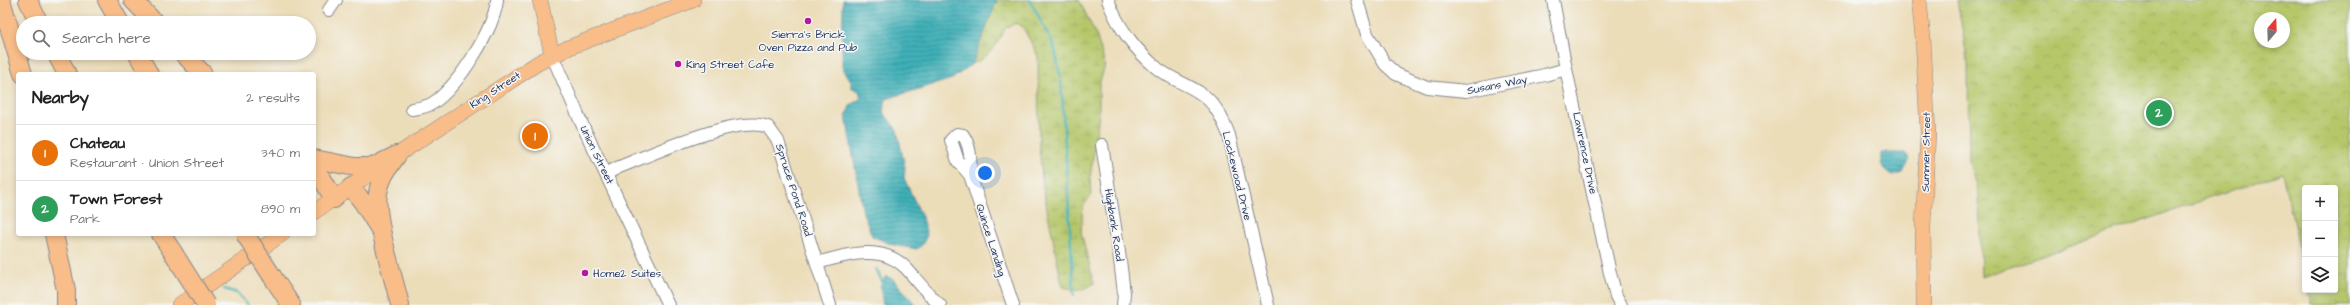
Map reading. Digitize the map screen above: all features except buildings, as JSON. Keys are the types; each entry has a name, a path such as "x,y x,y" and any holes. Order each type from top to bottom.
{"highway":[{"path":"2,0 16,49"},
{"path":"28,0 36,16"},
{"path":"107,0 116,16"},
{"path":"133,0 148,16"},
{"path":"19,60 22,72"},
{"path":"60,60 66,72"},
{"path":"141,60 148,72"},
{"path":"190,60 201,72"},
{"path":"316,159 355,167 373,167 397,154"},
{"path":"397,154 381,182 378,194 383,236 400,305"},
{"path":"316,172 323,180 334,199"},
{"path":"351,188 362,201 383,236"},
{"path":"54,236 69,300"},
{"path":"162,236 206,305"},
{"path":"246,236 291,305"}],"main road":[{"name":"Union Street","path":"540,0 552,55"},
{"name":"King Street","path":"316,211 351,188 397,154 552,55 693,0"},
{"name":"Summer Street","path":"1918,0 1923,38 1928,133 1923,226 1924,305"},
{"path":"178,305 279,236"}],"street":[{"path":"412,109 431,104 455,80 476,50 490,24 497,0"},
{"name":"Lockewood Drive","path":"1108,0 1112,11 1137,49 1158,69 1201,93 1219,112 1229,135 1268,305"},
{"name":"Susans Way","path":"1357,0 1367,34 1385,64 1396,74 1427,87 1466,91 1545,75 1566,69"},
{"name":"Lawrence Drive","path":"1553,0 1566,69 1610,273 1620,305"},
{"name":"Union Street","path":"552,55 578,116 668,305"},
{"name":"Spruce Pond Road","path":"606,174 722,129 742,124 759,124 768,127 778,141 830,305"},
{"name":"Highbank Road","path":"1102,146 1121,272 1122,305"},
{"name":"Quince Landing","path":"970,175 1013,305"},
{"path":"817,263 858,253 886,256 904,267 940,305"}],"green space":[{"path":"997,0 1079,0 1097,37 1105,65 1099,85 1099,114 1090,178 1091,195 1083,207 1081,232 1094,283 1087,288 1075,289 1063,287 1060,275 1043,188 1039,146 1038,56 1023,27 1017,23 1006,27 993,49 984,58 972,64"},
{"path":"1957,0 2350,0 2350,305 2312,305 2310,293 2338,293 2338,185 2302,185 2302,260 2282,173 1981,277 1979,195 1969,163 1968,63"}],"water":[{"path":"843,0 997,0 972,64 952,79 886,99 883,112 897,130 905,167 904,178 922,217 927,235 922,245 917,249 893,245 872,236 863,213 846,116 850,106 861,98 859,91 851,87 851,81 842,67"},
{"path":"1881,153 1905,153 1910,159 1902,173 1892,176 1882,166"},
{"path":"886,276 894,280 916,305 883,305 880,287"}],"waterway":[{"path":"1030,0 1054,46 1061,79 1074,295"},
{"path":"876,269 884,285"},
{"path":"224,289 237,293 248,305"}],"place":[{"name":"Sierra's Brick Oven Pizza and Pub","path":"808,21"},
{"name":"King Street Cafe","path":"678,64"},
{"name":"Town Forest","path":"2159,113"},
{"name":"Chateau","path":"535,136"},
{"name":"Home2 Suites","path":"585,273"}]}
